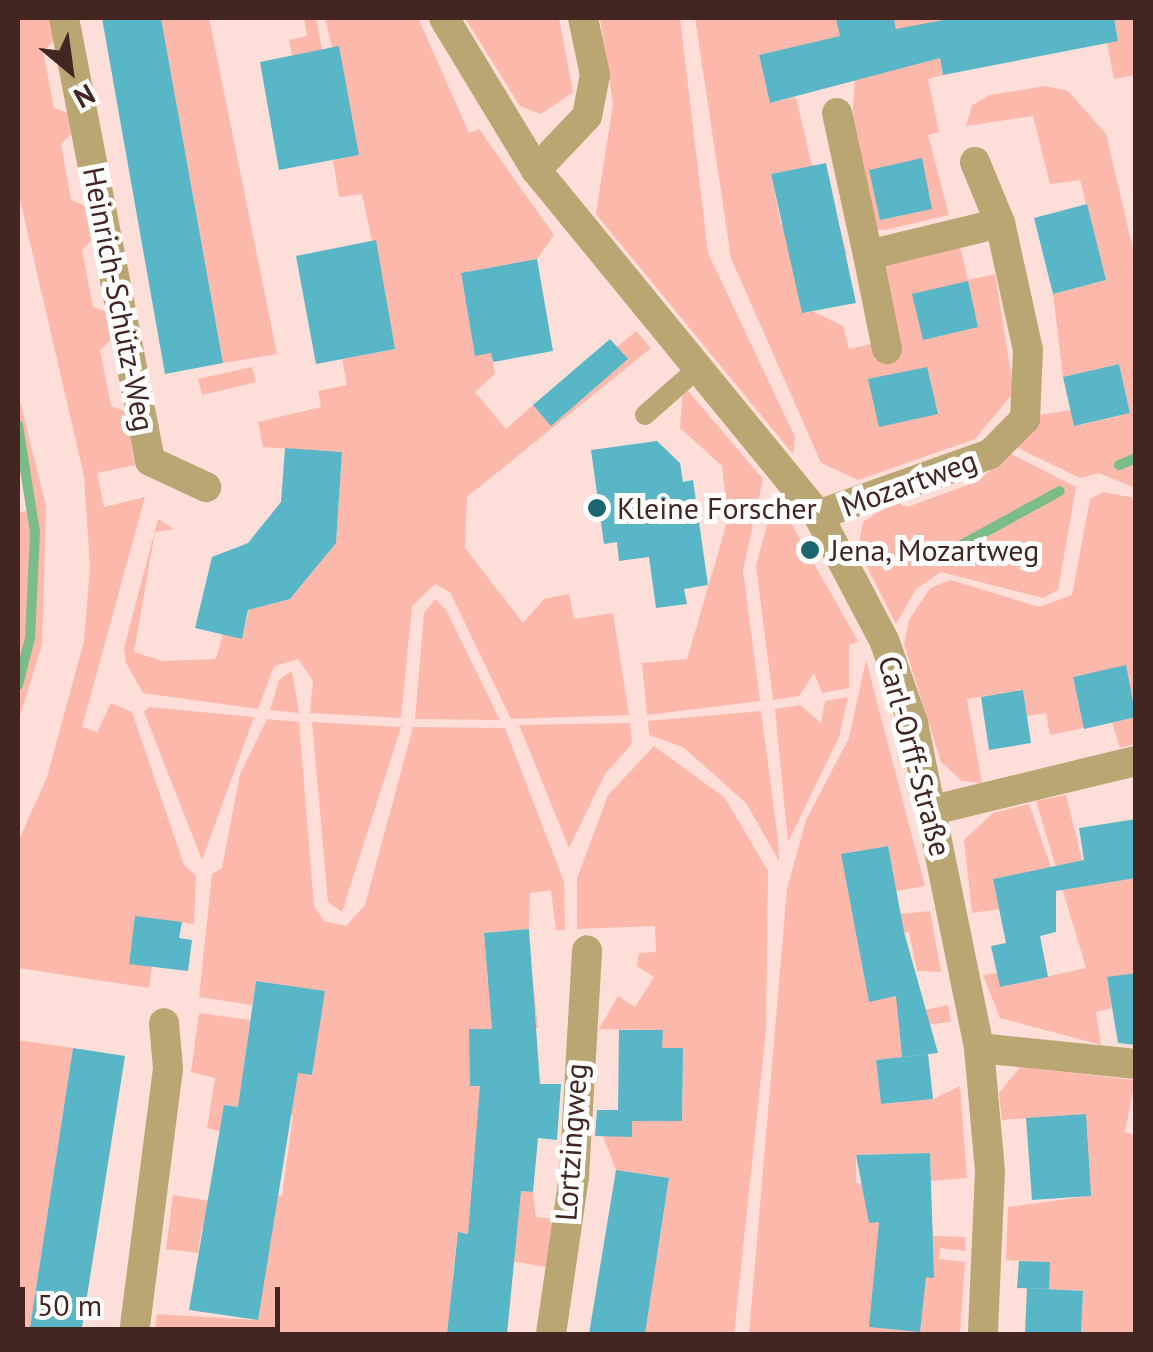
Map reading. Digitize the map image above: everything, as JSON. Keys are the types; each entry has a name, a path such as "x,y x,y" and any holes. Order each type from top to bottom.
{"street":[{"name":"Heinrich-Schütz-Weg","path":"64,18 150,461 206,486"},
{"name":"Carl-Orff-Straße","path":"444,18 536,170 818,515 884,640 933,810 979,1048 990,1172 982,1334"},
{"path":"536,170 587,116 595,74 583,18"},
{"path":"838,114 887,349"},
{"name":"Mozartweg","path":"818,515 990,454 1025,419 1033,386 1000,223 975,162"},
{"path":"868,256 1000,223"},
{"path":"933,810 1136,761"},
{"name":"Lortzingweg","path":"550,1334 574,1177 587,950"},
{"path":"134,1334 168,1068 164,1024"},
{"path":"979,1048 1136,1064"}],"lane":[{"path":"645,416 699,367"}],"shaded area":[{"path":"18,18 49,18 54,41 43,51 54,108 68,113 71,134 61,144 71,200 85,206 92,240 82,250 93,307 107,312 111,340 100,350 111,406 125,411 135,465 97,473 104,507 145,497 82,727 97,732 111,703 132,712 184,865 196,876 194,924 135,917 129,963 152,967 149,988 18,968 18,842 47,777 84,641 90,566 84,476 18,191"},
{"path":"161,18 209,18 277,354 223,363"},
{"path":"304,18 316,18 322,50 292,56 289,40 307,36"},
{"path":"325,18 418,18 469,133 479,129 554,235 537,259 461,273 475,355 491,353 495,374 475,392 506,429 533,405 551,425 627,360 617,347 636,331 651,348 467,497 465,548 523,623 544,599 569,594 574,619 613,613 629,715 511,719 450,592 435,584 412,606 401,718 310,713 313,681 298,659 274,666 258,709 143,693 126,663 124,648 158,519 174,529 155,532 134,652 163,661 216,659 223,634 242,639 249,610 290,599 336,543 342,452 263,447 258,422 321,407 318,391 347,385 342,359 395,349 362,194 339,197 333,160 358,155"},
{"path":"465,18 559,18 573,92 541,114 520,106"},
{"path":"600,18 680,18 708,253 795,437 793,454 596,214 613,104"},
{"path":"695,18 838,18 843,48 820,41 759,55 770,103 796,97 812,166 771,174 781,224 836,214 847,254 793,265 812,311 843,326 849,349 872,344 875,360 896,357 880,265 959,242 968,280 995,274 1014,392 975,439 858,480 821,463 731,258"},
{"path":"894,18 954,18 933,22 943,75 928,79 939,132 928,135 949,215 884,230 876,229 850,151 855,77 904,65"},
{"path":"1114,18 1135,18 1135,75 1114,79 1107,43 1118,40"},
{"path":"1045,86 1068,91 1106,134 1135,258 1135,488 1099,473 1080,478 1018,448 1039,415 1071,410 1075,426 1130,413 1119,364 1063,377 1053,294 1106,280 1080,180 1050,184 1033,116 966,126 972,105 990,95"},
{"path":"252,367 256,382 202,395 198,379"},
{"path":"683,385 763,479 743,570 760,701 647,715 642,663 687,659 728,519 722,466 680,428"},
{"path":"18,393 46,506 42,645 18,722 18,512 27,511"},
{"path":"1011,454 1076,487 1058,590 1043,598 941,572 916,589 896,624 858,549 863,522 894,501 907,507 976,482"},
{"path":"1103,492 1135,498 1135,709 1125,666 1073,677 1084,728 1050,735 1046,713 1027,716 1023,690 967,699 982,783 962,781 941,762 904,644 909,620 930,588 951,580 1039,607 1072,595 1090,499"},
{"path":"775,495 858,641 849,645 849,688 822,693 814,673 799,696 773,700 756,566"},
{"path":"435,599 446,610 500,720 415,719 424,613"},
{"path":"866,660 925,886 896,891 887,846 842,854 854,919 930,911 941,972 917,971 909,932 858,942 869,1001 921,992 925,1010 948,1005 951,1022 899,1027 902,1057 876,1060 881,1104 933,1099 960,1086 967,1178 931,1181 930,1153 856,1155 856,1183 868,1184 869,1222 932,1221 933,1236 965,1237 966,1251 940,1248 939,1259 965,1262 960,1334 749,1334 787,889 806,820 849,738"},
{"path":"292,671 299,713 270,710 279,680"},
{"path":"848,697 839,737 788,842 775,709 800,705 821,723 825,701"},
{"path":"149,707 254,717 202,860 144,712"},
{"path":"761,711 779,861 746,803 683,747 649,735 648,721"},
{"path":"1135,717 1135,744 1120,748 1112,722"},
{"path":"267,719 299,722 314,906 324,921 346,926 365,905 413,727 505,728 564,882 565,930 556,930 551,890 530,893 529,929 484,933 488,985 533,982 538,1028 469,1030 537,1084 473,1187 533,1192 536,1217 553,1219 546,1267 511,1261 514,1240 458,1233 452,1281 508,1289 510,1308 469,1304 466,1334 154,1334 157,1314 258,1320 269,1237 202,1227 198,1253 166,1249 173,1195 211,1201 213,1188 282,1196 293,1115 225,1105 221,1131 207,1128 215,1078 191,1072 199,1013 250,1020 244,1065 312,1074 324,991 256,981 252,1005 199,997 212,874 222,868 240,774"},
{"path":"312,722 401,727 342,912 328,902"},
{"path":"630,723 632,744 605,774 569,848 519,725"},
{"path":"654,746 725,798 768,871 766,1030 734,1334 645,1334 653,1282 605,1244 658,1252 669,1178 616,1170 603,1136 631,1136 632,1121 682,1121 683,1049 662,1048 662,1030 599,1029 618,996 635,1007 654,977 637,966 639,953 656,952 655,926 577,929 577,878 608,795"},
{"path":"1066,795 1088,885 1135,878 1135,973 1107,978 1112,1008 1096,1012 1101,1045 1000,1018 983,975 997,973 1000,987 1086,968 1036,801"},
{"path":"1029,804 1051,867 993,879 999,909 972,913 964,840 993,813"},
{"path":"18,1040 73,1048 29,1334 18,1334"},
{"path":"1020,1067 1135,1080 1125,1132 1135,1135 1135,1334 1081,1334 1083,1291 1049,1289 1049,1262 1006,1260 1008,1207 1090,1196 1085,1114 1002,1120 999,1093"}],"building":[{"path":"102,18 161,18 223,363 165,374"},
{"path":"836,18 894,18 896,29 954,18 1114,18 1118,41 943,75 940,58 770,103 759,55 840,36"},
{"path":"339,46 359,155 279,170 260,62"},
{"path":"922,158 932,209 880,220 869,170"},
{"path":"826,163 856,303 802,313 771,174"},
{"path":"1087,204 1106,280 1053,294 1034,218"},
{"path":"376,240 395,349 316,364 296,256"},
{"path":"537,259 553,351 493,362 491,353 475,356 461,273"},
{"path":"968,281 978,327 923,340 912,294"},
{"path":"610,339 628,359 551,426 533,405"},
{"path":"1119,364 1130,413 1074,426 1063,377"},
{"path":"927,367 938,414 879,427 868,379"},
{"path":"657,441 680,463 683,482 693,480 708,585 684,589 687,604 656,608 649,557 619,561 617,542 604,544 591,450"},
{"path":"285,448 342,452 336,543 290,599 248,610 242,639 195,628 212,557 248,543 281,502"},
{"path":"1126,665 1136,717 1084,729 1073,677"},
{"path":"1023,690 1031,743 989,750 981,697"},
{"path":"1136,819 1136,878 1056,891 1056,932 1040,936 1048,977 1000,987 991,946 1006,943 993,879 1084,860 1079,828"},
{"path":"888,846 904,932 938,1053 902,1057 896,996 869,1002 841,854"},
{"path":"135,916 182,922 179,938 192,940 188,971 129,964"},
{"path":"529,929 540,1084 561,1084 557,1140 538,1138 533,1192 521,1191 507,1334 447,1334 458,1232 468,1234 480,1086 470,1086 469,1029 492,1029 484,933"},
{"path":"1136,973 1136,1045 1118,1043 1107,977"},
{"path":"256,981 325,991 312,1075 298,1073 258,1320 189,1310 224,1105 238,1107"},
{"path":"619,1030 663,1030 662,1048 683,1048 682,1121 632,1121 632,1137 595,1136 597,1110 618,1110"},
{"path":"73,1048 125,1056 81,1334 29,1334"},
{"path":"928,1054 933,1099 881,1104 876,1060"},
{"path":"1086,1114 1091,1196 1032,1200 1026,1118"},
{"path":"930,1153 934,1278 926,1277 920,1332 869,1327 879,1222 869,1223 856,1155"},
{"path":"616,1170 669,1178 645,1334 589,1334"},
{"path":"1019,1261 1050,1262 1049,1289 1017,1288"},
{"path":"1027,1288 1083,1291 1081,1334 1025,1334"}],"waterway":[{"path":"18,425 35,532 30,638 18,685"},
{"path":"1119,465 1136,458"},
{"path":"943,555 1060,491"}],"place":[{"name":"Kleine Forscher","path":"597,508"},
{"name":"Jena, Mozartweg","path":"810,550"}]}
